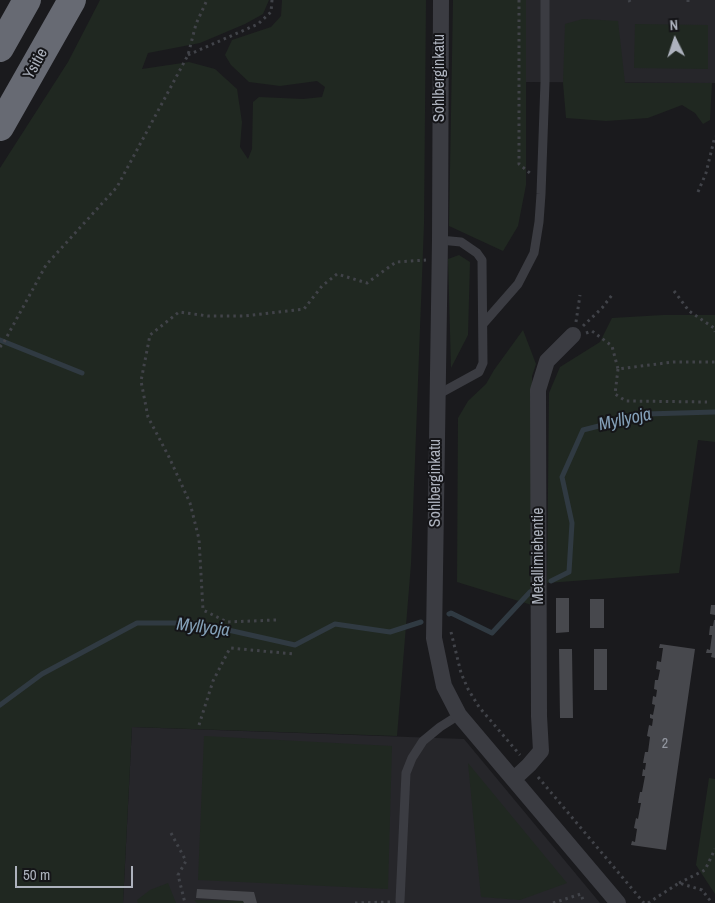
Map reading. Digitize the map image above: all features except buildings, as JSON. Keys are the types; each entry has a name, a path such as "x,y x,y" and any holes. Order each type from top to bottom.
{"highway":[{"path":"0,48 27,0"},
{"name":"Ysitie","path":"0,127 72,0"}],"street":[{"name":"Sohlberginkatu","path":"441,0 440,259 434,638 444,686 459,715 618,903"},
{"name":"Metallimiehentie","path":"514,779 541,751 539,716 538,393 547,361 573,335"}],"lane":[{"path":"483,324 518,284 534,253 539,222 541,182 545,82 545,0"},
{"path":"437,395 478,372 483,363 482,260 477,253 461,242 440,240"},
{"path":"400,901 406,773 412,758 422,742 440,727 459,715"}],"path":[{"path":"0,346 4,342 46,265 117,187 188,55 196,24 207,0"},
{"path":"188,55 258,24 270,12 272,0"},
{"path":"518,0 519,164 541,182"},
{"path":"698,192 706,173 715,136"},
{"path":"276,620 227,622 203,610 199,539 190,503 170,457 148,417 140,381 150,334 179,312 208,316 245,316 304,309 322,286 337,274 367,283 396,262 440,259"},
{"path":"674,291 689,311 714,328 715,332"},
{"path":"573,335 580,295"},
{"path":"573,335 612,296"},
{"path":"573,335 592,332 612,346 618,369 615,394 626,401 708,402"},
{"path":"618,369 673,362 715,362"},
{"path":"449,626 461,673 479,707 646,903 678,883 705,870 715,849"},
{"path":"199,725 213,681 230,648 294,654"},
{"path":"171,833 186,861 178,875 185,903"},
{"path":"678,883 702,890 712,903"},
{"path":"553,903 581,894 584,903"},
{"path":"355,903 400,901"}],"shaded area":[{"path":"100,0 269,0 263,14 245,24 200,43 148,53 142,69 189,62 215,69 237,89 242,122 240,147 248,159 252,149 253,102 259,97 303,99 322,97 325,87 317,81 280,86 249,82 231,65 225,55 232,40 271,27 281,16 282,0 426,0 424,224 411,564 397,736 132,727 123,903 0,903 0,168 68,62"},
{"path":"453,0 526,0 526,185 518,226 503,251 449,226"},
{"path":"526,0 715,0 715,83 526,82"},
{"path":"583,19 618,21 625,83 712,83 710,120 703,124 695,113 682,105 648,118 606,121 566,118 563,83 565,24"},
{"path":"635,24 708,25 708,69 634,68"},
{"path":"459,255 470,262 468,335 451,368 448,259"},
{"path":"663,315 715,315 715,442 698,440 679,573 547,583 549,393 560,367 600,342 612,318"},
{"path":"523,330 536,364 532,376 535,606 457,582 458,418 468,401 486,384"},
{"path":"132,727 464,739 600,903 123,903"},
{"path":"204,736 392,746 388,889 198,880"},
{"path":"468,763 567,883 520,900 481,897"},
{"path":"709,778 715,779 715,894 696,865"},
{"path":"168,883 176,903 138,903 137,900 150,890"},
{"path":"194,900 243,901 244,903 197,903"}],"waterway":[{"path":"0,340 82,373"},
{"name":"Myllyoja","path":"551,581 569,572 572,523 562,477 583,430 646,414 715,412"},
{"name":"Myllyoja","path":"449,614 451,613 492,633 530,592"},
{"name":"Myllyoja","path":"0,705 42,674 137,623 197,623 295,645 335,624 390,632 421,622"}]}
